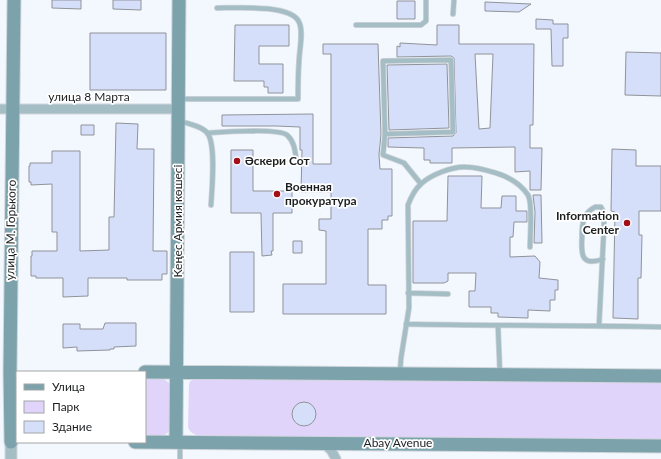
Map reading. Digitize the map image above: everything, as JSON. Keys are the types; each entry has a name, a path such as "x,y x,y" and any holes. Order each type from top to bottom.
{"main road":[{"name":"улица М. Горького","path":"9,442 6,109 14,0"},
{"name":"Кеңес Армия көшесі","path":"178,442 179,0"},
{"path":"146,372 661,376"},
{"name":"Abay Avenue","path":"146,442 661,446"}],"street":[{"name":"улица 8 Марта","path":"6,109 178,110"},
{"name":"улица М. Горького","path":"9,442 11,459"},
{"path":"323,443 331,450 336,459"}],"lane":[{"path":"356,25 422,26 426,20 426,0"},
{"path":"454,0 454,14"},
{"path":"178,110 298,99 298,64 301,28 299,20 291,14 262,7 217,8"},
{"path":"385,134 453,132 451,60 383,61 385,134 383,155 404,163 421,184"},
{"path":"178,110 208,133 211,141 211,205"},
{"path":"208,133 229,131 272,132 286,134 292,141 296,158"},
{"path":"400,374 409,308 408,205 412,196 421,184 449,169 465,167 486,170 502,175 518,183 529,197 530,247"},
{"path":"599,326 603,259 604,217 603,211 600,207 595,207 587,213 583,223 581,252 583,257 589,261 595,262 603,259"},
{"path":"408,293 448,294"},
{"path":"406,324 661,327"},
{"path":"498,326 500,375"},
{"path":"178,442 180,459"}],"green space":[{"path":"146,378 161,378 167,381 172,388 171,428 166,434 146,436"},
{"path":"199,378 661,380 661,441 199,436 191,432 188,427 189,385 190,381"}],"building":[{"path":"52,0 81,0 81,9 52,8"},
{"path":"113,0 141,0 141,10 113,9"},
{"path":"397,1 415,1 415,19 397,19"},
{"path":"485,2 531,4 519,12 485,11"},
{"path":"536,19 553,20 553,24 568,24 568,38 563,38 563,66 552,66 551,29 536,29"},
{"path":"235,25 289,25 289,46 259,46 259,64 283,64 283,93 268,93 268,87 264,87 264,81 234,81"},
{"path":"437,25 459,25 459,44 534,44 533,125 530,125 530,148 542,148 541,190 530,190 530,171 515,172 515,147 452,148 452,163 430,163 430,160 424,160 424,148 388,147 388,138 453,136 456,133 454,58 451,56 397,57 397,46 400,47 400,43 437,45","holes":["475,54 493,54 490,128 479,129"]},
{"path":"90,33 166,33 166,90 90,90"},
{"path":"323,44 378,44 381,134 379,155 380,169 392,169 392,216 388,216 388,220 382,220 382,229 368,229 368,285 386,285 386,314 283,314 283,284 326,284 326,231 319,230 319,219 331,219 331,192 301,192 302,150 300,150 300,127 222,126 222,115 313,114 313,164 331,164 331,54 323,54"},
{"path":"626,52 661,53 661,96 625,95"},
{"path":"447,64 449,128 389,130 387,65"},
{"path":"116,123 138,124 137,149 154,149 153,251 167,251 167,274 162,274 162,280 88,278 88,296 63,297 63,278 36,278 36,276 31,276 32,251 57,251 57,232 52,232 52,184 31,185 31,182 29,182 29,166 30,163 52,163 52,151 80,151 80,251 109,250 109,217 114,217"},
{"path":"81,125 94,125 94,135 81,135"},
{"name":"Information Center","path":"612,149 636,150 636,166 661,166 661,211 639,211 639,235 642,235 641,278 638,278 638,319 613,318 615,212 611,211"},
{"path":"231,150 253,150 253,191 292,191 292,213 273,213 272,255 262,256 261,213 231,213"},
{"path":"448,176 482,176 481,208 501,208 502,196 516,196 516,211 527,211 527,222 514,222 513,237 510,237 510,257 535,256 540,262 539,278 558,280 558,290 555,290 555,300 550,300 550,311 528,310 528,318 498,317 498,313 491,313 491,307 469,307 469,291 475,291 476,273 448,273 448,281 444,283 413,283 413,221 447,221"},
{"path":"533,195 541,195 542,243 534,243 535,212"},
{"path":"293,241 302,241 302,253 293,253"},
{"path":"230,252 254,252 254,312 230,312"},
{"path":"105,323 136,323 136,346 114,347 114,349 110,350 77,351 77,347 63,348 63,324 80,324 80,329 103,329"},
{"path":"304,402 312,406 316,414 312,422 304,426 296,422 292,414 296,406"}],"place":[{"name":"Әскери Сот","path":"237,161"},
{"name":"Военная прокуратура","path":"277,194"},
{"name":"Information Center","path":"627,223"}]}
